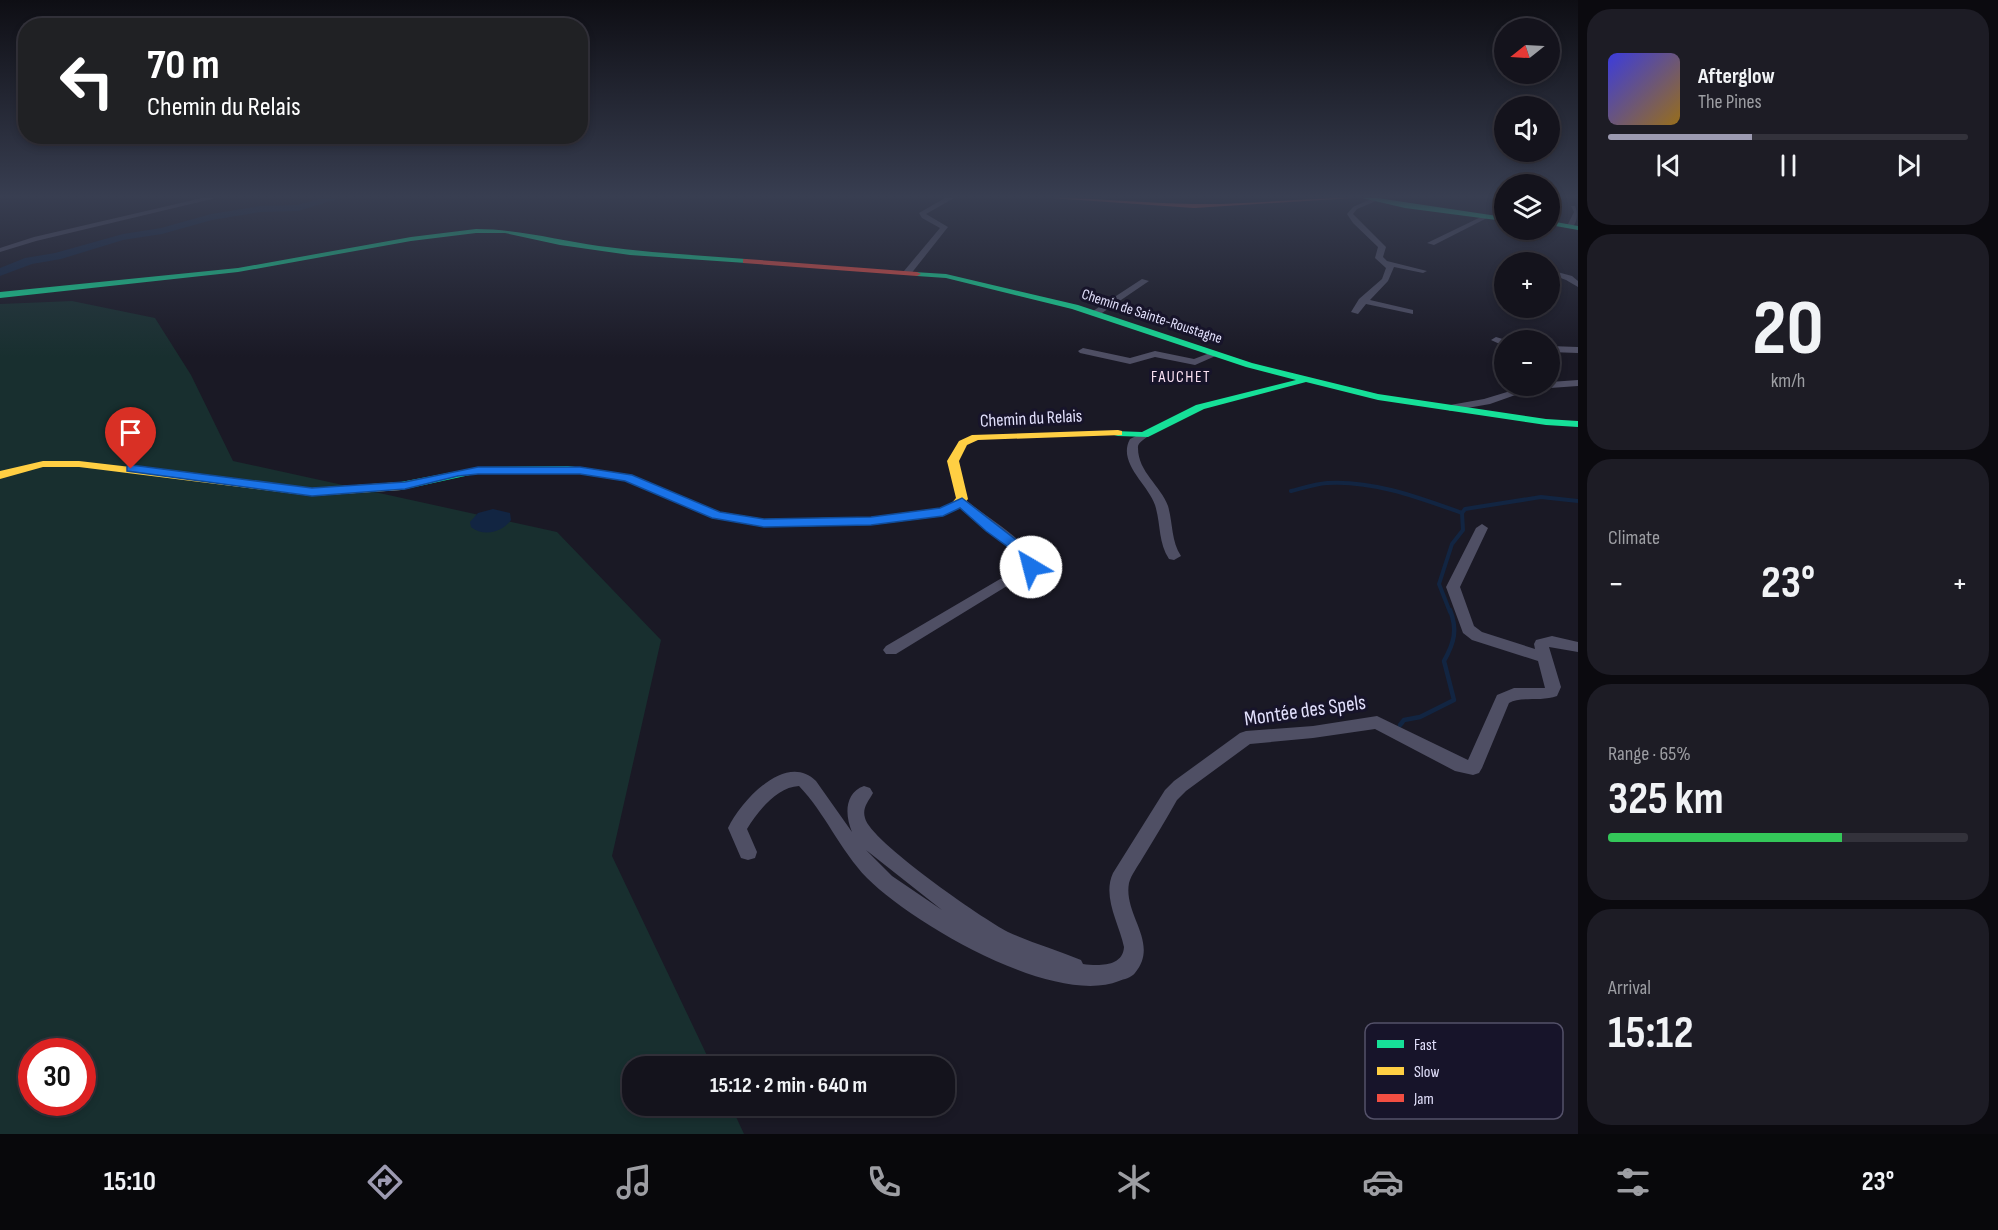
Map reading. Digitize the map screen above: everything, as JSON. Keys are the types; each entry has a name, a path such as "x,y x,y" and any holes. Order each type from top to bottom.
{"street":[{"name":"Chemin de Sainte-Roustagne","path":"0,295 238,270 343,251"},
{"name":"Chemin de Sainte-Roustagne","path":"615,251 726,262 953,278 1096,314 1215,354 1304,380 1378,397 1558,424 1578,424"},
{"path":"907,273 924,251"},
{"path":"1355,312 1362,301 1386,278 1390,267 1379,258 1381,251"},
{"path":"1386,263 1423,271"},
{"path":"1560,275 1569,278 1578,285"},
{"path":"1096,314 1145,281"},
{"path":"1362,301 1382,301 1410,312"},
{"path":"1560,349 1578,350"},
{"path":"1083,351 1130,361 1155,354 1196,362 1215,354"},
{"path":"1174,556 1169,548 1161,504 1142,479 1132,448 1134,441 1200,407 1304,380"},
{"path":"1560,384 1578,383"},
{"path":"1448,408 1486,402 1505,396"},
{"name":"Chemin du Relais","path":"962,502 953,461 963,443 971,439 987,436 1115,433 1144,435"},
{"path":"0,475 43,464 72,464 319,492 405,486 478,470 568,470 628,478 717,515 764,523 871,521 943,512 962,502 991,529 1023,552 1031,562 1028,569 891,650"},
{"path":"1482,528 1454,587 1468,629 1477,636 1543,657 1541,644 1546,641 1578,647"},
{"name":"Montée des Spels","path":"1101,977 1125,969 1134,954 1133,943 1122,910 1120,879 1171,795 1233,745 1252,736 1313,732 1371,721 1382,723 1461,766 1473,768 1503,699 1514,694 1544,695 1551,692 1553,687 1543,657"},
{"path":"748,852 737,828 749,809 783,780 803,779 872,870 899,892 988,949 1048,968 1101,977"},
{"path":"864,793 855,807 858,825 869,840 885,855 978,926 1000,938 1101,977"}],"green space":[{"path":"72,301 155,318 191,375 233,461 557,532 661,640 612,856 707,1056 622,1056 622,1116 736,1116 744,1134 0,1134 0,304"}],"water":[{"path":"493,509 510,513 511,520 498,531 487,533 471,527 470,522 478,513"}],"waterway":[{"path":"0,272 29,261 72,251"},
{"path":"1291,491 1327,483 1362,484 1396,491 1462,513"},
{"path":"1462,513 1465,509 1541,497 1578,501"},
{"path":"1450,612 1439,584 1452,544 1463,530 1462,513"},
{"path":"1400,725 1404,720 1420,717 1454,700 1444,661 1454,636 1454,624 1450,610"}],"traffic: fast":[{"path":"0,295 238,270 344,251"},
{"path":"615,251 746,261"},
{"path":"917,274 946,276 1075,307 1249,365 1378,397 1546,422 1578,424"},
{"path":"1118,433 1144,435 1200,407 1302,381"},
{"path":"401,486 479,470 568,469 628,478 717,515 764,523 871,521 943,512 956,505"}],"traffic: slow":[{"path":"956,505 962,499 953,461 963,443 976,437 1118,433"},
{"path":"0,475 43,464 79,464 312,492 401,486"}],"traffic: jam":[{"path":"746,261 917,274"}],"district":[{"name":"FAUCHET","path":"1181,376"}],"route":[{"path":"131,469 312,492 405,486 478,470 580,470 628,478 717,515 764,523 836,524 871,521 943,512 962,502 991,529 1030,558 1031,567"}]}
